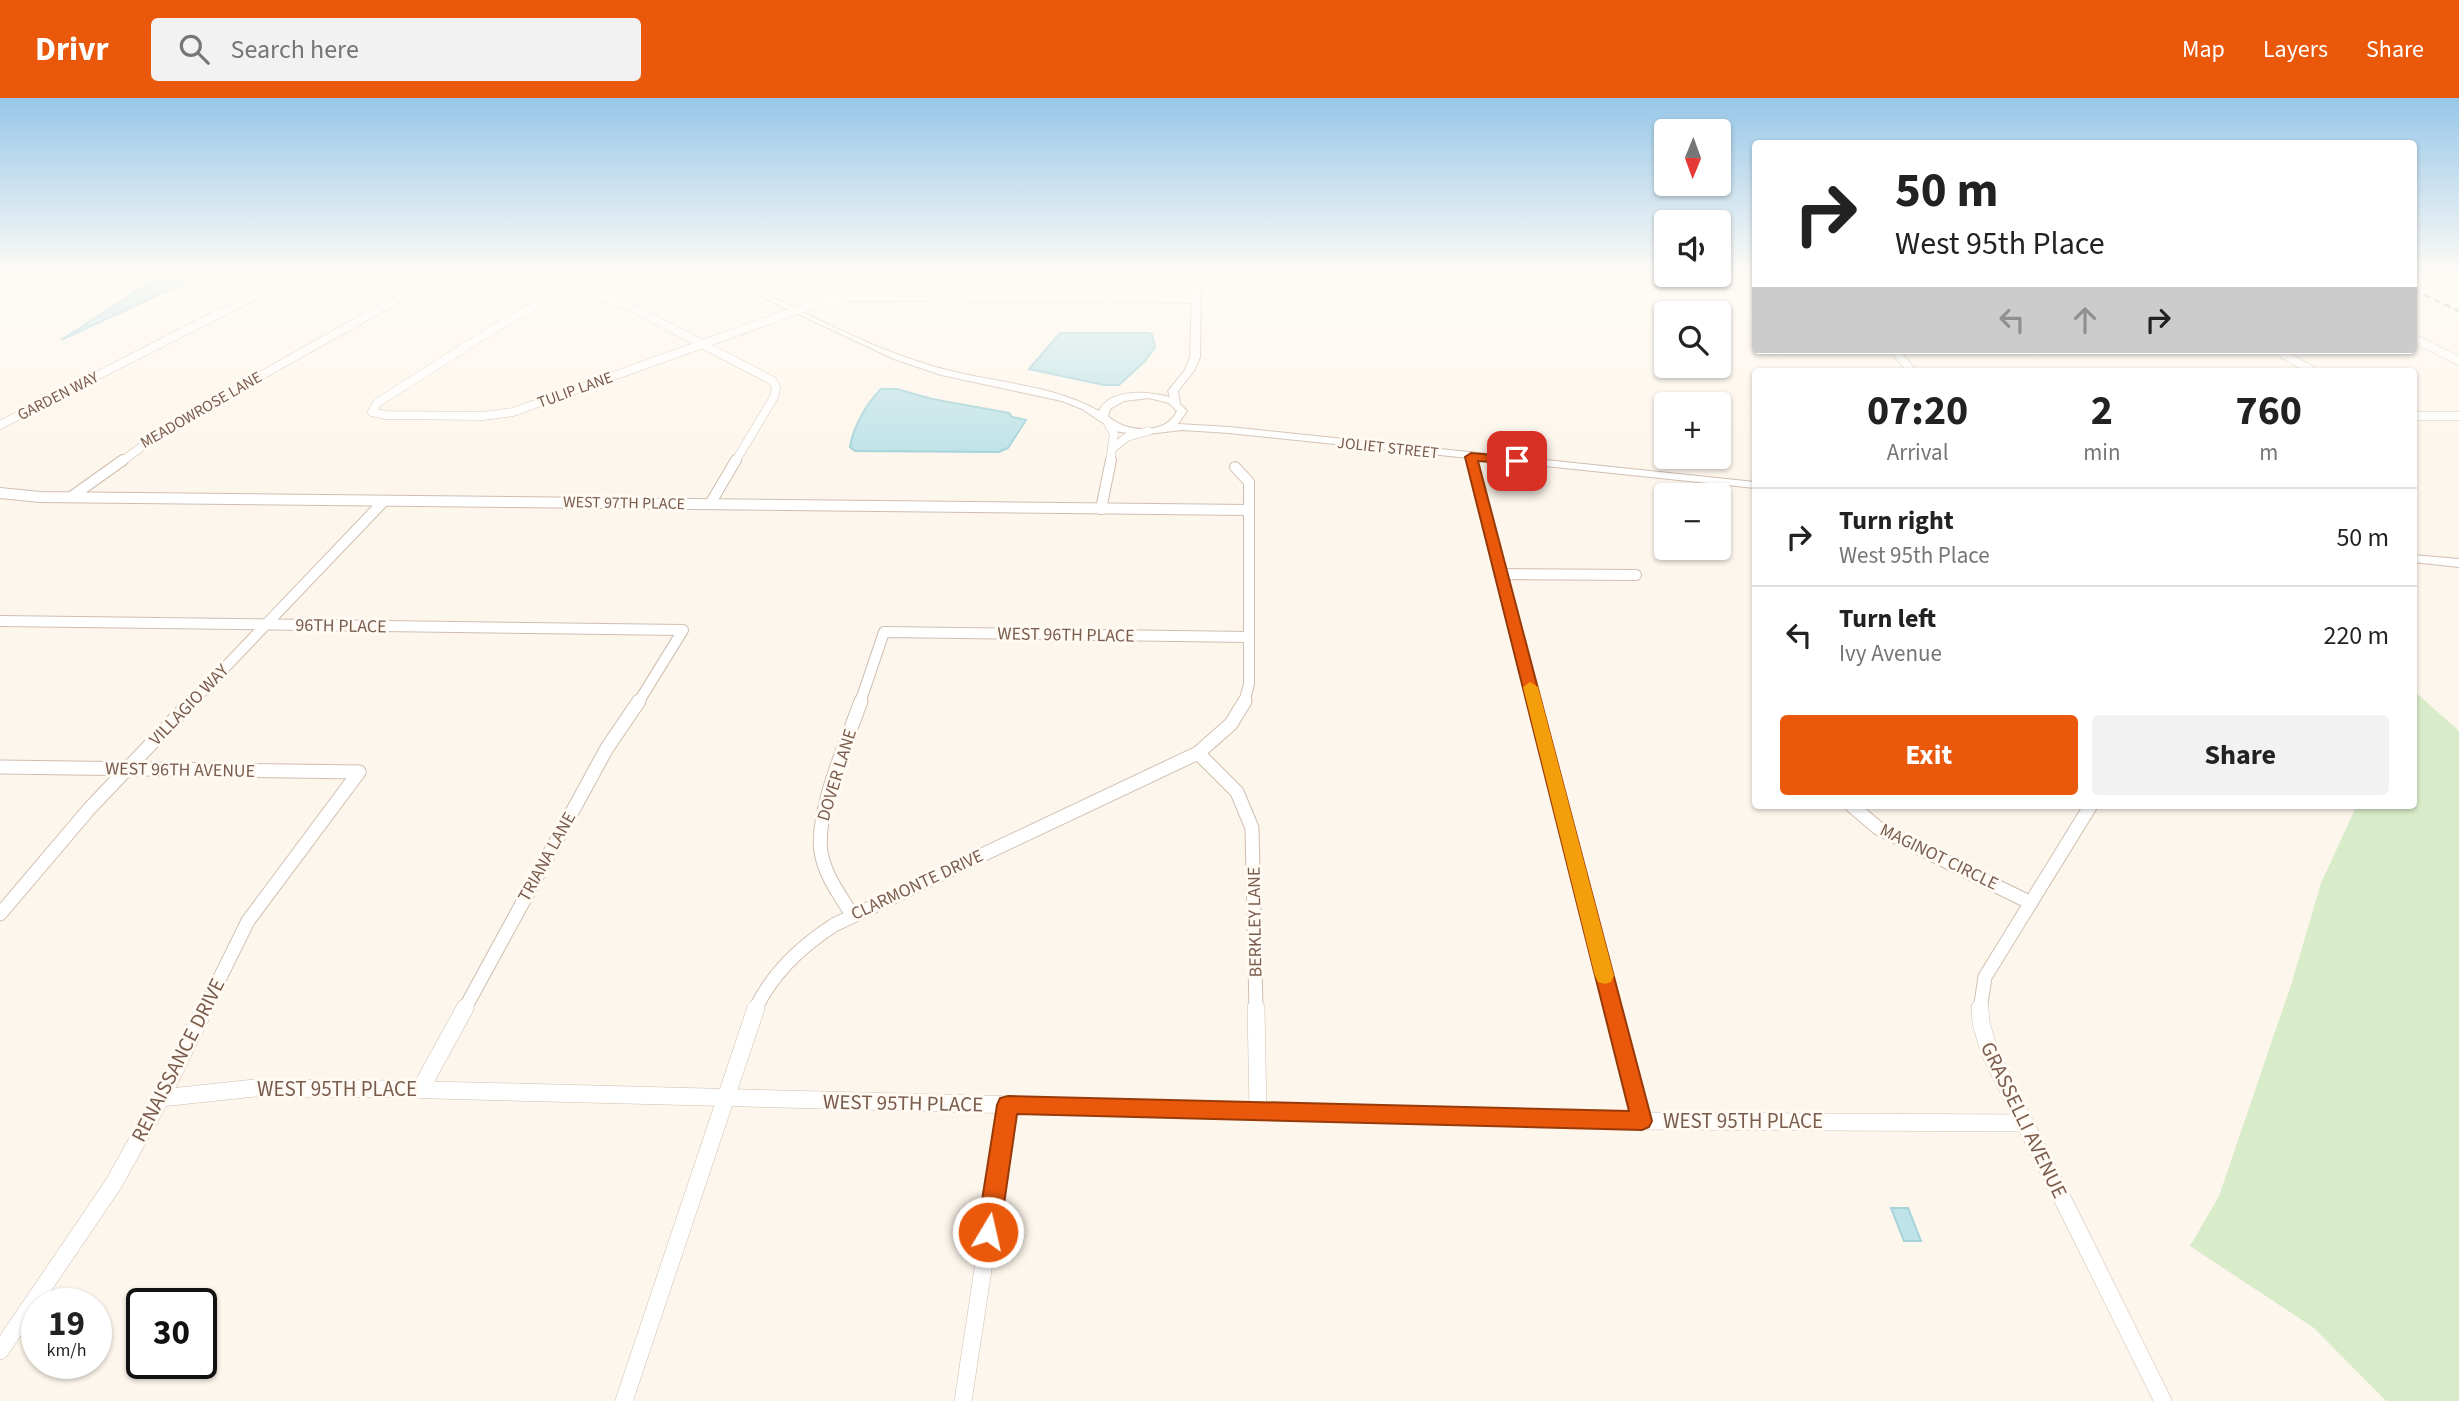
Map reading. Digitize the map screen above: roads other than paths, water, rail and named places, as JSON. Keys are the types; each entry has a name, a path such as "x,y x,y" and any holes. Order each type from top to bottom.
{"street":[{"name":"GARDEN WAY","path":"0,425 183,332"},
{"name":"MEADOWROSE LANE","path":"71,497 166,429 339,332"},
{"path":"386,415 376,414 372,408 489,332"},
{"path":"681,332 765,374 776,388 774,397 710,504"},
{"name":"TULIP LANE","path":"386,415 483,416 513,412 738,332"},
{"path":"845,332 925,367 1061,399 1094,403 1161,390 1181,380"},
{"path":"1161,429 1175,422 1179,407 1173,394 1192,367 1195,332"},
{"path":"2417,340 2459,361"},
{"path":"1897,354 1909,368"},
{"path":"2283,354 2308,368"},
{"name":"JOLIET STREET","path":"1138,395 1163,397 1179,407 1194,422 1229,430"},
{"path":"1101,509 1114,434 1106,420 1107,405 1121,398"},
{"name":"JOLIET STREET","path":"1061,399 1093,410 1122,429 1148,431 1182,427 1229,430 1752,485"},
{"path":"2417,416 2459,416"},
{"path":"1112,449 1126,438 1148,431"},
{"path":"1471,457 1642,1121"},
{"name":"CLARMONTE DRIVE","path":"624,1401 753,1015 767,986 804,945 852,915 1198,753 1226,732 1245,703 1249,685 1249,482 1235,467"},
{"name":"WEST 97TH PLACE","path":"0,493 71,497 1249,510"},
{"name":"VILLAGIO WAY","path":"0,914 61,839 384,501"},
{"path":"2417,558 2459,563"},
{"path":"1502,574 1636,575"},
{"name":"96TH PLACE","path":"0,621 682,631"},
{"name":"TRIANA LANE","path":"420,1090 606,749 656,677 682,631"},
{"name":"WEST 96TH PLACE","path":"884,632 1247,637"},
{"name":"DOVER LANE","path":"852,915 828,876 821,853 820,833 828,797 884,632"},
{"name":"BERKLEY LANE","path":"1198,753 1237,792 1252,828 1258,1110"},
{"name":"WEST 96TH AVENUE","path":"0,767 359,772"},
{"name":"RENAISSANCE DRIVE","path":"0,1351 96,1212 160,1098 248,921 359,772"},
{"name":"MAGINOT CIRCLE","path":"1856,809 1878,828 2031,903"},
{"name":"GRASSELLI AVENUE","path":"2089,809 1985,977 1978,1008 1985,1039 2163,1401"},
{"name":"WEST 95TH PLACE","path":"160,1098 255,1088 420,1090 1642,1121 2025,1123"},
{"path":"963,1401 1008,1105"}],"water":[{"path":"1060,333 1148,333 1152,334 1155,347 1145,361 1119,385 1104,385 1029,369"},
{"path":"881,389 897,389 932,399 1009,413 1012,417 1026,420 1008,448 999,452 855,451 850,447 857,424"},
{"path":"1891,1208 1908,1208 1921,1241 1904,1241"}]}
